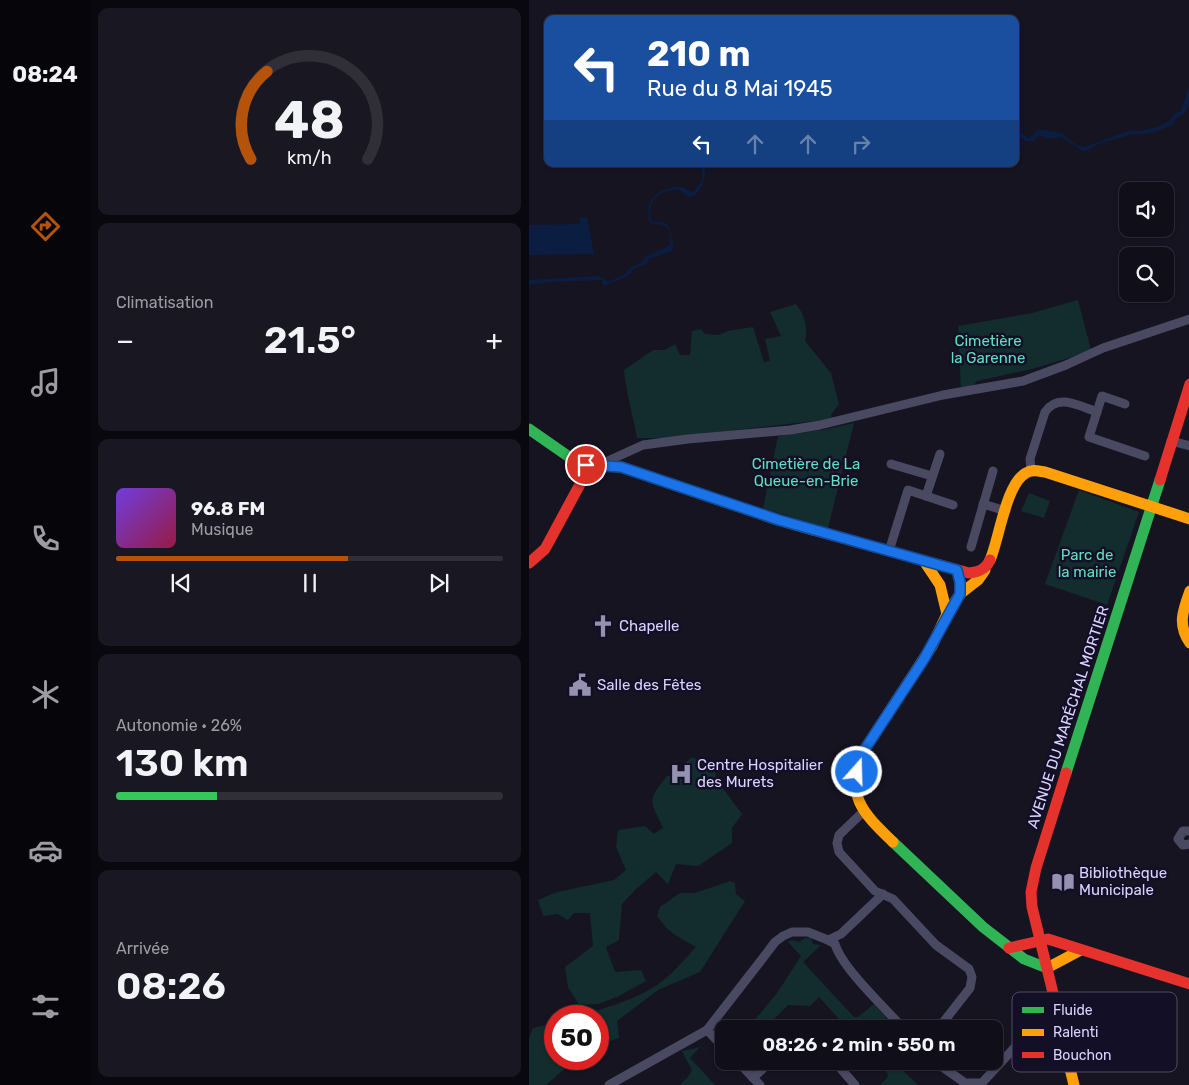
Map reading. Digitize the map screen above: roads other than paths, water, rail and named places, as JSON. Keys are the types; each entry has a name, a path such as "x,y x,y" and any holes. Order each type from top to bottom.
{"main road":[{"name":"AVENUE DU MARÉCHAL MORTIER","path":"1051,992 1031,900 1036,868 1189,384"},
{"path":"529,429 575,461 591,468 621,467 779,520 973,574 983,570 988,565"},
{"path":"529,563 545,549 591,468"},
{"path":"1081,950 1047,968 1023,959 958,906 868,818 855,786 859,762 863,752 928,652 947,614 960,594 978,580 988,565 1017,481 1023,474 1031,471 1045,472 1189,519"},
{"path":"924,561 935,575 945,593 947,614"},
{"path":"945,593 950,578 957,570"},
{"path":"957,570 960,594"},
{"path":"1189,596 1180,622 1182,632 1189,642"},
{"path":"1009,948 1018,947 1039,939 1048,939 1189,984"},
{"path":"1071,1072 1074,1085"}],"street":[{"path":"591,468 643,445 790,430 820,425 943,395 1023,381 1066,365 1103,348 1187,321"},
{"path":"1125,404 1102,396 1089,437 1145,456"},
{"path":"1031,471 1030,459 1045,412 1049,407 1055,402 1062,401 1097,412"},
{"path":"1171,441 1189,446"},
{"path":"621,467 618,462 624,453"},
{"path":"926,496 940,454"},
{"path":"891,464 932,476"},
{"path":"971,547 993,471"},
{"path":"889,551 908,490 953,505"},
{"path":"983,504 1006,511"},
{"path":"864,811 839,835 837,847 839,852 875,891 893,899 936,945 967,967 972,974 970,988 945,1020"},
{"path":"1189,831 1183,831 1179,836 1183,845 1189,844"},
{"path":"828,940 841,934 883,894"},
{"path":"609,1085 707,1030 775,942 792,932 801,931 815,934 835,944 838,954 846,965 896,1020"},
{"path":"707,1030 715,1038"},
{"path":"946,1070 965,1084 985,1082 1012,1051"},
{"path":"746,1070 757,1082 765,1070"},
{"path":"842,1070 855,1085"}],"water":[{"path":"1189,86 1189,104 1185,113 1177,118 1172,125 1152,133 1130,135 1101,143 1086,151 1081,150 1061,137 1047,139 1039,135 1034,141 1025,141 1019,136 1019,131 1029,139 1038,129 1062,133 1076,145 1084,147 1132,130 1140,131 1160,126 1170,120 1174,114 1181,111"},
{"path":"700,167 706,167 699,192 693,196 689,197 676,189 671,190 658,196 651,206 651,220 664,223 669,227 674,248 672,251 649,259 646,264 634,269 628,276 604,286 602,280 550,282 529,285 529,280 599,276 608,282 625,274 631,267 641,263 645,257 669,246 671,238 669,229 649,222 648,210 650,202 657,194 670,188 682,187 694,192 702,178"},
{"path":"587,217 594,254 529,255 529,225 580,224 579,218"}],"place":[{"name":"Chapelle","path":"603,626"},
{"name":"Salle des Fêtes","path":"580,685"},
{"name":"Centre Hospitalier des Murets","path":"681,774"},
{"name":"Bibliothèque Municipale","path":"1063,882"}],"park label":[{"name":"Cimetière la Garenne","path":"988,350"},
{"name":"Cimetière de La Queue-en-Brie","path":"806,472"},
{"name":"Parc de la mairie","path":"1087,564"}]}
